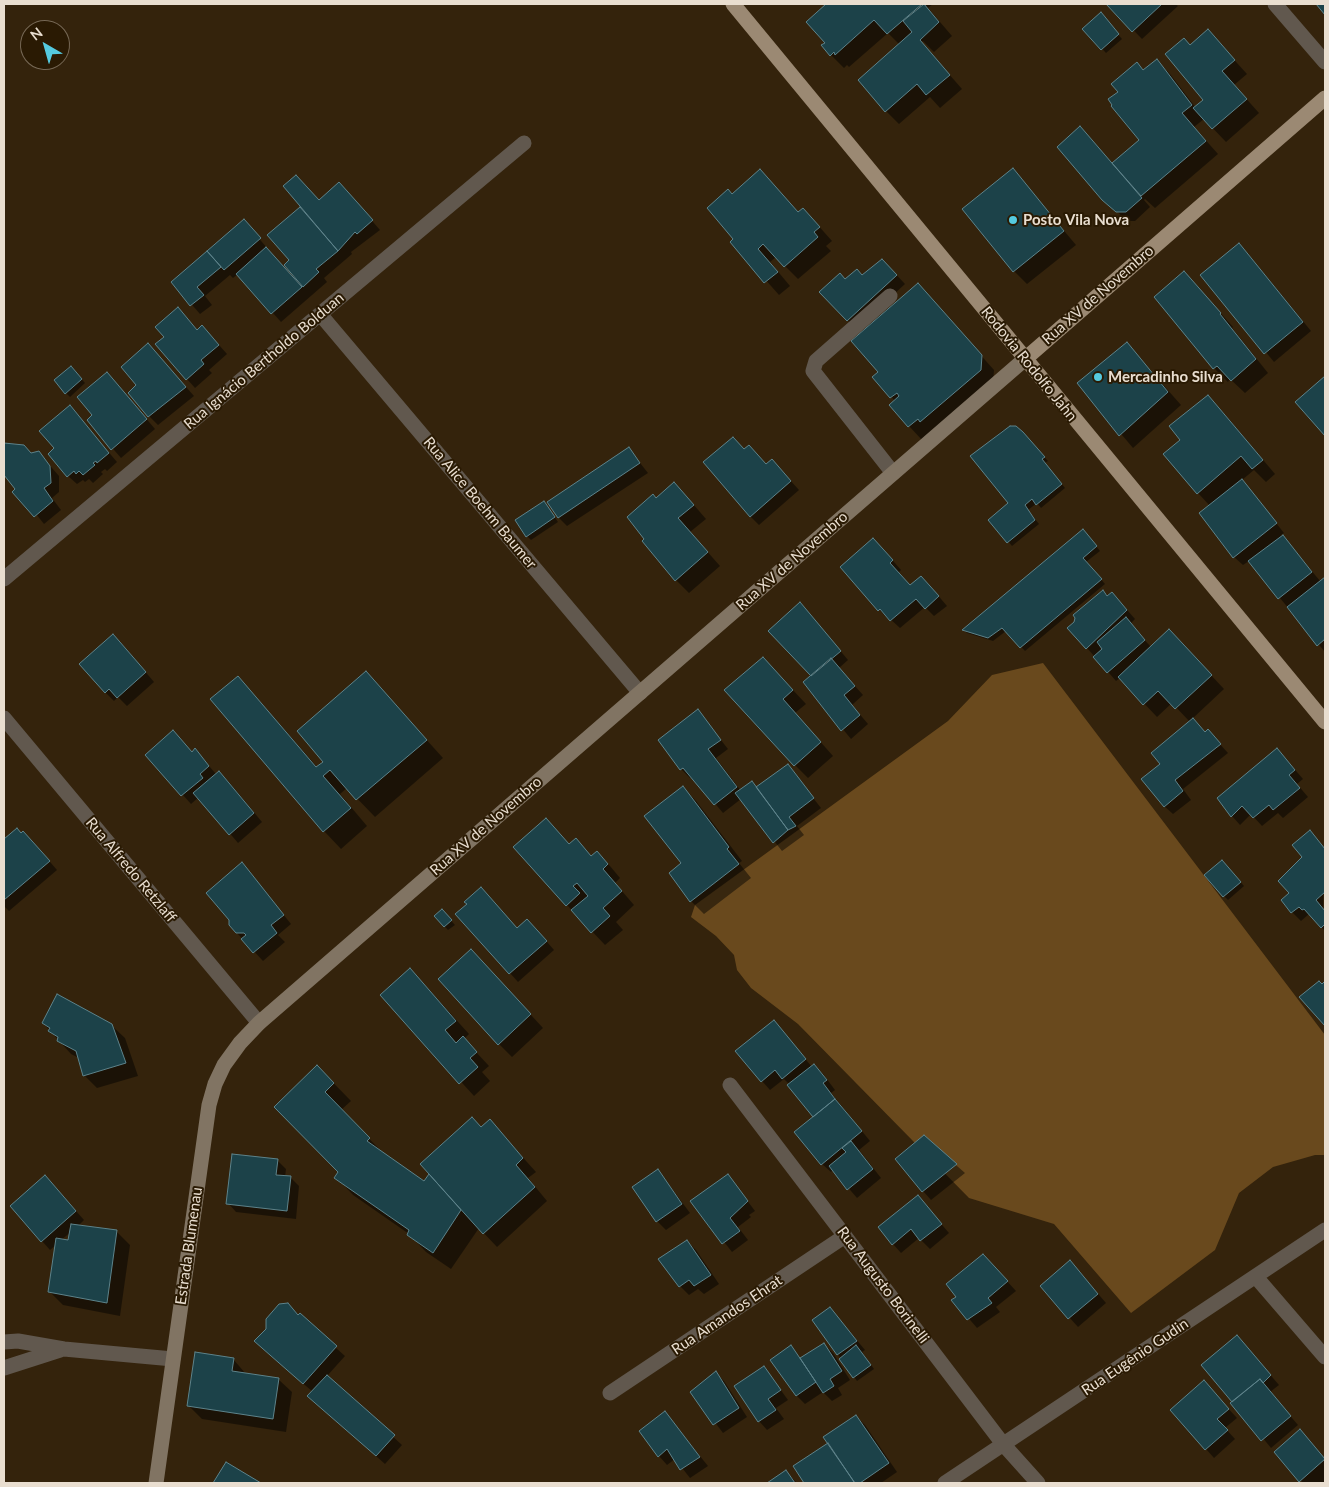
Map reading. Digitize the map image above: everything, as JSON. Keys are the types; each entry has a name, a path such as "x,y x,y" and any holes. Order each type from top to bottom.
{"main road":[{"name":"Rodovia Rodolfo Jahn","path":"733,4 1325,722"},
{"name":"Rua XV de Novembro","path":"1024,359 1325,98"}],"street":[{"path":"1275,4 1325,62"},
{"name":"Rua Ignácio Bertholdo Bolduan","path":"4,579 524,143"},
{"path":"890,296 816,361 813,371 893,473"},
{"name":"Rua Alice Boehm Baumer","path":"320,314 640,693"},
{"name":"Rua XV de Novembro","path":"259,1023 1024,359"},
{"name":"Rua Alfredo Retzlaff","path":"4,718 259,1023"},
{"name":"Estrada Blumenau","path":"156,1483 211,1098 224,1065 259,1023"},
{"name":"Rua Augusto Borinelli","path":"730,1085 1004,1444 1038,1483"},
{"name":"Rua Eugênio Gudin","path":"945,1483 1325,1230"},
{"name":"Rua Amandos Ehrat","path":"610,1393 845,1236"},
{"path":"1256,1277 1325,1357"},
{"path":"4,1342 173,1359"},
{"path":"4,1368 64,1349"}],"shaded area":[{"path":"1043,663 1325,1035 1325,1155 1315,1155 1273,1167 1239,1193 1215,1250 1131,1313 1054,1224 969,1198 798,1024 751,988 737,970 734,955 716,936 691,917 695,905 948,721 992,675"}],"building":[{"path":"826,4 922,4 887,34 874,20 835,55 834,52 830,56 821,45 825,43 806,22"},
{"path":"924,4 939,22 920,40 950,75 926,95 917,84 885,112 858,80 912,32 903,21"},
{"path":"1106,4 1162,4 1132,32"},
{"path":"1316,4 1325,4 1325,15"},
{"path":"1101,12 1119,34 1101,50 1082,29"},
{"path":"1208,29 1235,60 1222,71 1247,99 1212,129 1193,108 1203,100 1165,54 1184,38 1190,45"},
{"path":"1157,59 1192,105 1182,113 1206,141 1141,196 1112,163 1139,140 1111,106 1108,99 1118,92 1111,84 1137,62 1143,70"},
{"path":"1080,126 1142,198 1126,212 1116,212 1102,200 1057,147"},
{"name":"Posto Vila Nova","path":"1013,168 1064,231 1013,272 962,209"},
{"path":"760,169 798,212 803,208 820,227 814,232 818,237 784,267 763,244 758,249 778,272 764,283 730,242 733,239 707,208 728,189 732,194"},
{"path":"296,175 319,200 339,182 373,220 357,234 355,232 338,251 283,186"},
{"path":"300,207 338,251 316,269 319,272 303,287 284,265 289,260 267,235"},
{"path":"244,219 261,238 224,270 207,251"},
{"path":"1239,243 1303,322 1264,354 1200,275"},
{"path":"266,247 302,287 271,314 236,274"},
{"path":"207,251 221,267 197,287 204,295 190,306 171,282"},
{"path":"882,259 897,275 847,321 819,292 840,273 845,279 857,269 862,275"},
{"path":"1184,271 1221,313 1256,359 1231,381 1217,366 1213,369 1154,297"},
{"path":"918,283 982,355 981,370 920,422 918,419 908,427 889,405 899,396 897,393 890,398 872,377 878,372 851,341"},
{"path":"178,307 197,330 202,325 219,345 201,360 204,364 186,380 155,344 164,337 155,327"},
{"path":"1127,342 1168,392 1119,436 1077,383"},
{"path":"148,343 186,387 148,417 128,393 136,385 121,367"},
{"path":"71,366 82,379 65,394 54,380"},
{"path":"107,372 147,419 111,450 87,420 92,415 77,397"},
{"path":"1325,376 1325,436 1295,402"},
{"path":"1208,395 1263,460 1252,469 1241,456 1197,494 1163,454 1180,440 1169,426"},
{"path":"70,405 109,453 97,463 96,461 93,463 95,465 83,475 79,471 76,474 74,471 67,477 48,454 54,448 39,431"},
{"path":"1010,426 1016,426 1023,432 1045,457 1042,459 1062,484 1036,505 1032,499 1025,505 1035,520 1007,543 988,520 1008,503 970,456"},
{"path":"733,437 744,449 749,445 766,464 772,459 791,481 750,517 703,462"},
{"path":"4,443 24,445 31,453 39,451 50,466 51,483 44,488 53,501 34,517 12,492 15,489 4,475"},
{"path":"629,447 640,463 558,518 547,502"},
{"path":"1242,479 1277,523 1233,558 1199,513"},
{"path":"674,482 694,505 678,518 708,552 675,581 642,541 644,539 627,517 653,494 656,498"},
{"path":"544,501 555,517 526,537 515,520"},
{"path":"1083,529 1097,546 1083,558 1102,579 1020,648 1002,628 988,638 962,630"},
{"path":"1283,535 1312,572 1278,599 1248,561"},
{"path":"873,538 893,560 890,563 910,585 921,576 939,596 925,609 916,599 890,621 880,609 878,611 840,567"},
{"path":"1325,577 1325,639 1317,646 1287,607"},
{"path":"1103,590 1107,596 1112,592 1127,610 1086,649 1067,628 1074,622 1075,618 1073,615"},
{"path":"800,602 841,651 811,676 768,631"},
{"path":"1126,617 1145,640 1107,673 1093,657 1102,649 1097,642"},
{"path":"1169,629 1212,675 1175,709 1158,691 1143,705 1118,677"},
{"path":"113,634 146,672 117,698 109,689 105,693 79,664"},
{"path":"763,657 793,690 783,699 821,742 794,766 724,690"},
{"path":"831,658 855,686 844,695 860,715 841,731 803,682"},
{"path":"366,671 427,740 356,800 330,770 323,776 351,808 323,832 210,699 238,676 316,767 323,762 297,731"},
{"path":"698,709 721,740 708,749 737,787 714,805 683,768 680,770 658,740"},
{"path":"1193,718 1205,732 1208,729 1221,744 1175,780 1183,791 1164,807 1141,779 1160,764 1151,753"},
{"path":"173,730 192,752 195,748 209,766 200,774 203,778 181,796 145,755"},
{"path":"1277,748 1295,770 1289,775 1300,788 1273,810 1269,805 1253,818 1242,806 1231,817 1217,798"},
{"path":"788,764 814,798 789,817 796,826 788,830 756,787"},
{"path":"219,771 254,813 229,835 193,793"},
{"path":"752,781 788,830 773,843 735,793"},
{"path":"683,786 729,847 727,849 739,864 690,902 669,873 681,863 644,816"},
{"path":"546,818 569,844 576,838 591,856 597,851 608,864 603,869 622,891 603,908 610,916 591,933 571,910 588,896 577,883 573,886 580,893 566,906 513,847"},
{"path":"17,828 21,833 23,831 50,861 4,900 4,839"},
{"path":"1310,830 1325,849 1325,892 1316,900 1325,911 1325,924 1321,928 1304,909 1302,910 1299,907 1291,913 1281,900 1289,893 1278,881 1302,857 1292,845"},
{"path":"1222,860 1241,882 1223,897 1204,875"},
{"path":"242,862 284,915 271,925 277,933 253,953 241,939 246,935 244,933 236,933 229,925 229,920 206,893"},
{"path":"481,887 517,928 527,919 547,941 509,974 455,914 467,904 464,902"},
{"path":"442,909 452,920 444,927 434,916"},
{"path":"471,949 531,1014 498,1045 438,979"},
{"path":"410,968 456,1021 445,1030 456,1043 463,1036 477,1052 470,1058 478,1067 459,1084 380,995"},
{"path":"1319,981 1322,984 1325,981 1325,1026 1299,997"},
{"path":"57,994 112,1024 126,1063 83,1076 76,1051 57,1041 58,1037 48,1031 50,1028 42,1023"},
{"path":"774,1020 806,1059 782,1079 775,1070 761,1082 735,1051"},
{"path":"814,1064 827,1080 823,1083 835,1099 813,1117 787,1085"},
{"path":"317,1065 334,1083 325,1092 370,1138 367,1141 424,1181 429,1174 461,1210 433,1253 407,1235 409,1230 334,1178 338,1172 274,1107"},
{"path":"835,1099 862,1131 821,1165 794,1132"},
{"path":"472,1117 481,1127 490,1119 523,1158 516,1165 535,1187 483,1234 420,1164"},
{"path":"924,1135 957,1164 922,1192 895,1159"},
{"path":"851,1141 873,1169 847,1190 829,1166 846,1152 842,1148"},
{"path":"232,1154 278,1159 276,1175 291,1176 287,1211 226,1204"},
{"path":"658,1169 682,1204 656,1222 632,1187"},
{"path":"728,1174 748,1201 730,1218 740,1231 722,1244 690,1201"},
{"path":"45,1175 76,1211 41,1242 10,1206"},
{"path":"918,1195 942,1224 920,1241 911,1229 892,1245 878,1227"},
{"path":"71,1224 117,1230 107,1303 48,1292 56,1238 68,1240"},
{"path":"687,1240 711,1275 694,1286 689,1280 679,1287 658,1259"},
{"path":"983,1254 1008,1281 988,1298 992,1303 967,1320 951,1300 956,1297 946,1284"},
{"path":"1070,1260 1098,1294 1068,1319 1040,1286"},
{"path":"288,1303 298,1315 300,1313 337,1346 303,1384 254,1341 266,1329 266,1319 279,1304"},
{"path":"830,1307 857,1341 837,1355 812,1320"},
{"path":"1237,1335 1271,1375 1263,1383 1260,1379 1232,1402 1201,1365"},
{"path":"824,1343 842,1371 830,1379 834,1386 823,1393 800,1358"},
{"path":"791,1345 816,1382 796,1396 770,1360"},
{"path":"856,1345 871,1365 853,1378 839,1359"},
{"path":"195,1352 234,1358 232,1371 279,1378 273,1419 187,1406"},
{"path":"764,1366 781,1390 768,1399 776,1410 758,1422 734,1386"},
{"path":"716,1371 739,1408 713,1425 690,1392"},
{"path":"327,1375 395,1435 376,1456 307,1396"},
{"path":"1260,1379 1291,1416 1261,1441 1230,1403"},
{"path":"1204,1380 1229,1409 1217,1419 1228,1430 1205,1450 1170,1410"},
{"path":"665,1411 700,1457 680,1470 667,1449 658,1457 639,1431"},
{"path":"856,1415 889,1463 860,1483 855,1483 823,1437"},
{"path":"1300,1429 1325,1459 1299,1482 1274,1452"},
{"path":"828,1443 854,1482 804,1483 793,1466"},
{"path":"226,1462 261,1483 213,1483"},
{"path":"786,1470 795,1483 767,1483"}],"place":[{"name":"Posto Vila Nova","path":"1013,220"},
{"name":"Mercadinho Silva","path":"1098,377"}]}
